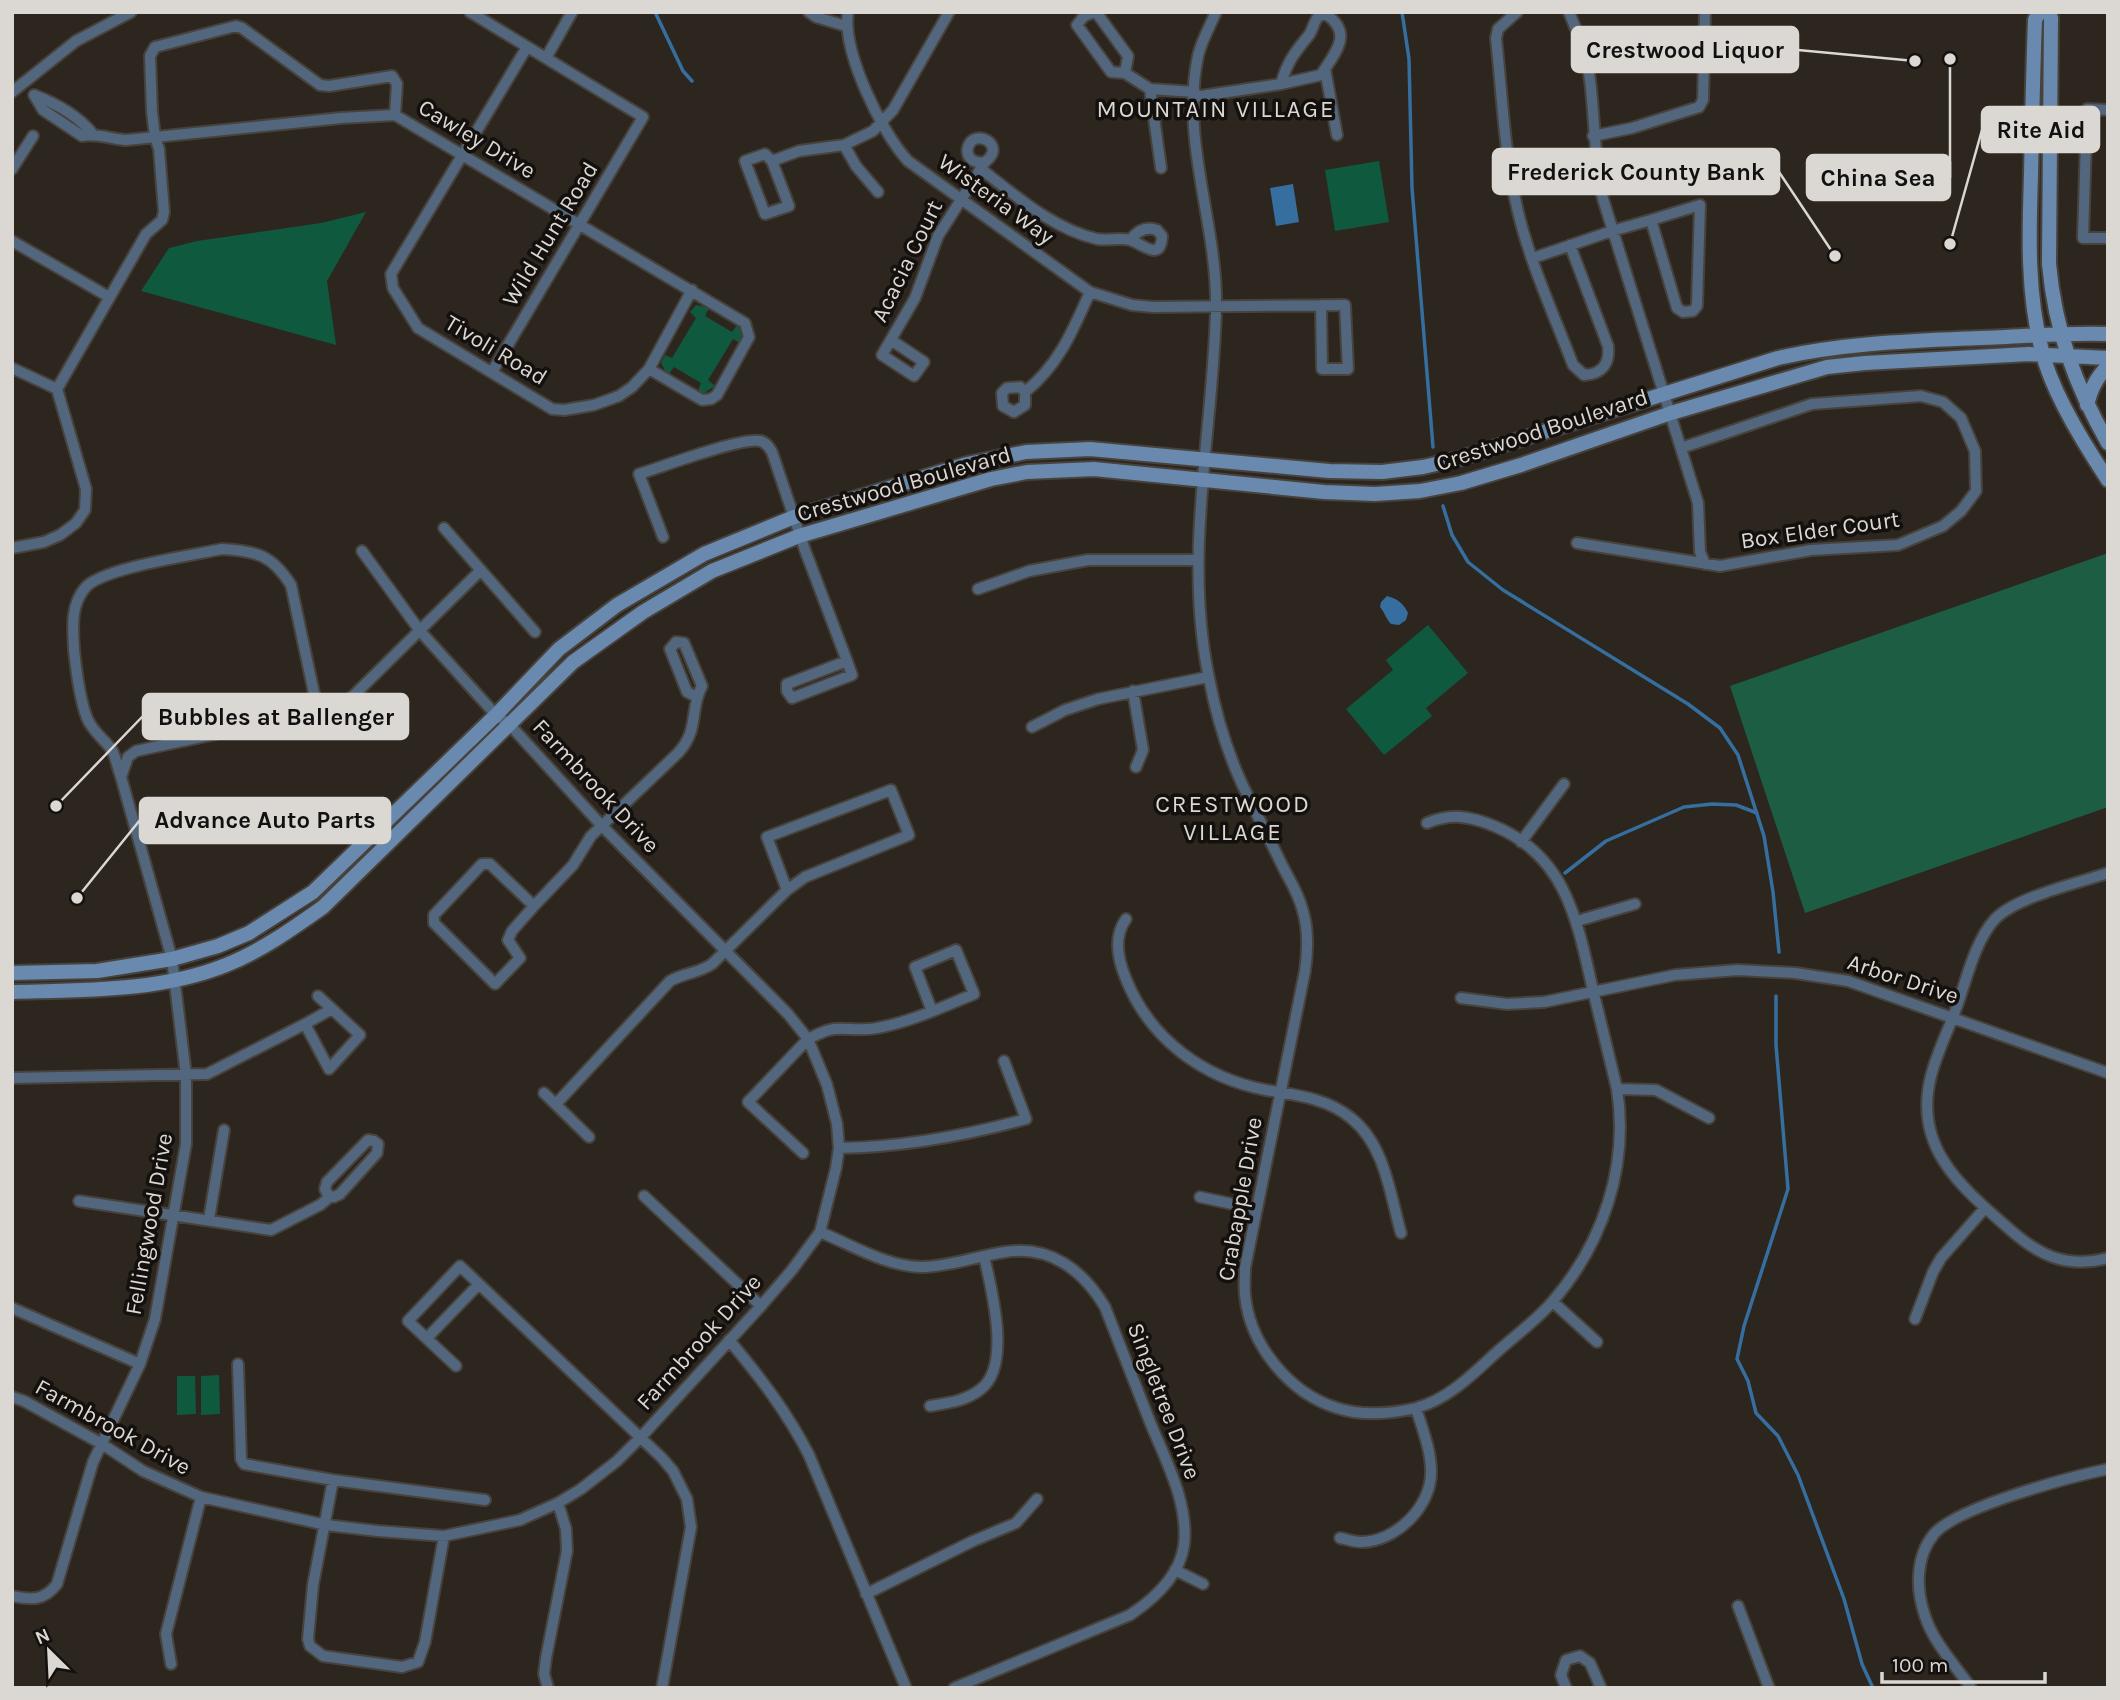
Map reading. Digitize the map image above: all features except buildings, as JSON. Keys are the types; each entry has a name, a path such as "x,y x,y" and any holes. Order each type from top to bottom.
{"main road":[{"path":"2039,12 2035,20 2029,229 2030,277 2038,336 2042,354 2076,431 2108,480"},
{"path":"2048,12 2052,18 2049,264 2052,302 2067,354 2087,405 2108,443"},
{"name":"Crestwood Boulevard","path":"12,973 97,971 172,959 218,946 249,933 313,891 496,715 559,649 617,605 704,554 794,517 967,464 1026,452 1090,449 1329,471 1382,472 1423,467 1510,443 1779,358 1811,351 1885,343 2108,334"},
{"path":"1790,377 1839,359 1871,354 1885,343"},
{"name":"Crestwood Boulevard","path":"12,992 93,990 174,980 225,965 278,939 323,907 573,662 643,612 712,571 799,536 991,479 1027,472 1094,469 1324,492 1375,494 1420,491 1461,483 1521,465 1671,413 1827,367 2042,354 2108,358"},
{"path":"2087,405 2098,375 2108,366"}],"street":[{"path":"12,92 76,41 131,12"},
{"path":"470,12 546,58 572,12"},
{"path":"809,12 816,17 846,26"},
{"name":"Wisteria Way","path":"848,12 846,26 856,64 882,123 898,151 961,200 1090,292 1132,305 1216,308 1321,305"},
{"path":"772,161 799,151 844,145 873,131 894,110 949,12"},
{"path":"1125,73 1128,56 1095,12 1084,16 1077,25 1111,72 1125,73 1150,89 1195,95 1282,84 1321,75 1339,46 1341,32 1327,15 1316,18 1310,33 1299,44 1285,68 1282,84"},
{"name":"Crabapple Drive","path":"1216,12 1198,55 1195,95 1195,138 1215,273 1216,308 1212,392 1202,480 1197,561 1201,624 1221,730 1241,782 1303,908 1307,934 1305,971 1245,1268 1245,1296 1256,1334 1279,1370 1294,1385 1338,1409 1374,1414 1416,1408 1441,1398 1466,1380 1553,1302 1585,1257 1605,1218 1619,1157 1621,1115 1617,1089 1577,921 1558,878 1541,857 1503,830 1463,816 1443,816 1427,823"},
{"path":"1517,12 1498,29 1496,38 1506,149 1517,206 1532,258 1573,365 1584,375 1591,375 1603,369 1607,363 1608,346 1570,245"},
{"path":"1569,12 1587,64 1597,170 1612,231 1698,503 1700,552 1705,564"},
{"path":"1593,136 1632,128 1699,107 1703,100 1705,12"},
{"path":"12,548 44,542 60,535 76,523 85,510 86,489 57,389 146,234 162,220 164,212 159,149 155,137 150,56 152,52 161,44 236,26 248,31 320,85 329,86 392,76 397,84 395,115"},
{"path":"461,155 527,47"},
{"name":"Wild Hunt Road","path":"492,372 643,117 546,58"},
{"path":"1325,69 1337,135"},
{"name":"Cawley Drive","path":"22,83 34,94 85,124 92,134 126,140 395,115 745,323 750,337 717,395 710,399 702,400 649,369"},
{"path":"1150,89 1161,168"},
{"path":"2108,110 2087,109 2083,238 2108,238"},
{"path":"12,169 33,136"},
{"path":"844,145 856,166 878,192"},
{"path":"765,154 772,161 789,206 765,214 746,161 765,154"},
{"name":"Tivoli Road","path":"461,155 391,274 393,288 418,328 552,409 564,410 619,397 632,387 649,369 692,290"},
{"name":"Acacia Court","path":"891,340 915,298 939,236 983,166 1029,206 1070,231 1099,239 1130,240"},
{"path":"1532,258 1612,231 1700,205 1698,306 1693,312 1677,309 1651,220"},
{"path":"12,241 109,297"},
{"path":"1025,392 1056,362 1090,292"},
{"path":"1345,304 1348,369 1322,369 1321,305 1345,304"},
{"path":"12,368 57,389"},
{"name":"Box Elder Court","path":"1577,543 1720,566 1811,550 1898,545 1942,526 1961,512 1976,491 1975,451 1961,418 1943,402 1921,396 1812,404 1681,448"},
{"path":"663,537 639,474 735,444 759,441 767,444 772,452 799,536 847,661 852,675 792,698 789,695 787,684 847,661"},
{"path":"444,528 535,632"},
{"name":"Fellingwood Drive","path":"12,1596 36,1599 45,1596 57,1584 93,1462 140,1364 156,1319 186,1143 186,1075 172,959 112,750 98,737 87,718 75,661 75,607 85,587 123,570 222,549 244,550 264,556 280,568 291,585 318,712 136,751 128,757 121,777"},
{"name":"Farmbrook Drive","path":"12,1397 102,1444 143,1471 201,1497 326,1525 378,1531 444,1535 520,1520 558,1503 617,1461 761,1306 820,1232 833,1186 839,1148 834,1108 808,1039 788,1014 602,826 509,725 496,715 420,631 362,551"},
{"path":"978,589 1029,571 1069,562 1197,561"},
{"path":"349,700 481,570"},
{"path":"534,906 490,864 482,864 433,915 434,923 495,984 520,958 508,940 512,931 573,865 585,845 602,826 686,744 693,729 697,696 702,687 684,643 676,642 670,649 687,692 697,696"},
{"path":"1032,727 1065,710 1133,691 1209,677"},
{"path":"1133,691 1143,750 1136,767"},
{"path":"1521,842 1564,784"},
{"path":"556,1104 670,981 682,974 703,970 787,890 805,877 909,835 891,790 767,837 787,890"},
{"path":"2108,873 2025,900 1996,918 1980,943 1931,1076 1928,1118 1934,1145 1956,1181 2019,1237 2048,1256 2076,1262 2108,1258"},
{"path":"1577,921 1634,904"},
{"path":"1126,919 1120,927 1118,939 1121,965 1132,995 1160,1034 1183,1055 1206,1070 1266,1090 1319,1100 1350,1117 1374,1144 1401,1233"},
{"path":"803,1153 748,1102 808,1039 832,1029 873,1029 903,1023 974,994 956,950 915,967 932,1011"},
{"name":"Arbor Drive","path":"1461,998 1507,1004 1544,1002 1675,975 1738,971 1795,973 1848,981 2108,1073"},
{"path":"305,1024 329,1069 360,1035 318,996"},
{"path":"12,1078 207,1074 332,1009"},
{"path":"839,1148 938,1140 1026,1119 1004,1061"},
{"path":"1617,1089 1656,1090 1709,1118"},
{"path":"544,1093 589,1137"},
{"path":"209,1219 224,1130"},
{"path":"79,1200 271,1230 320,1205 331,1196 340,1194 377,1153 379,1147 376,1142 365,1142 327,1182 325,1189 331,1196"},
{"path":"644,1196 761,1306"},
{"path":"1200,1197 1256,1209"},
{"path":"1915,1319 1941,1258 1986,1208"},
{"name":"Singletree Drive","path":"820,1232 884,1260 903,1265 923,1267 1007,1251 1031,1252 1061,1261 1074,1269 1092,1286 1105,1307 1174,1482 1184,1518 1184,1546 1175,1570 1149,1602 1130,1615 954,1688"},
{"path":"930,1406 958,1401 973,1394 984,1387 991,1374 998,1339 998,1321 984,1256"},
{"path":"456,1366 408,1321 460,1266 663,1458 673,1471 687,1499 691,1527 662,1688"},
{"path":"426,1338 480,1284"},
{"path":"1553,1302 1597,1342"},
{"path":"12,1308 140,1364"},
{"path":"729,1340 793,1423 809,1455 906,1688"},
{"path":"238,1364 244,1464 333,1480 485,1500"},
{"path":"1340,1538 1361,1542 1380,1538 1399,1529 1416,1513 1429,1492 1431,1471 1416,1408"},
{"path":"1971,1688 1925,1619 1918,1591 1920,1563 1933,1535 1951,1520 2055,1481 2108,1469"},
{"path":"333,1480 313,1585 307,1639 310,1646 323,1656 384,1666 402,1667 418,1662 425,1642 444,1535"},
{"path":"171,1664 166,1634 201,1497"},
{"path":"866,1594 1016,1522 1037,1499"},
{"path":"548,1688 544,1674 546,1658 567,1551 566,1529 558,1503"},
{"path":"1175,1570 1203,1584"},
{"path":"1738,1606 1769,1688"},
{"path":"1566,1688 1561,1675 1566,1660 1580,1656 1590,1663 1601,1688"}],"green space":[{"path":"1379,161 1389,222 1335,231 1325,170"},
{"path":"366,212 327,281 336,345 141,291 169,248 197,241 321,223"},
{"path":"696,305 709,308 705,316 732,332 737,325 743,332 740,343 733,339 708,380 715,386 704,393 698,391 701,383 674,367 667,374 661,363 665,355 672,358 696,318 690,312"},
{"path":"2108,553 2108,807 1805,913 1730,686"},
{"path":"1428,625 1468,673 1426,708 1432,716 1384,755 1346,709 1393,670 1386,660"},
{"path":"219,1375 220,1414 201,1415 201,1376"},
{"path":"177,1376 195,1376 196,1414 177,1415"}],"water":[{"path":"1293,184 1299,222 1276,226 1270,188"},
{"path":"1387,596 1400,602 1408,613 1406,620 1399,625 1391,624 1380,607"}],"waterway":[{"path":"655,12 683,71 692,81"},
{"path":"1402,12 1409,59 1412,188 1433,447"},
{"path":"1443,506 1452,535 1468,562 1503,590 1688,704 1720,728 1738,755 1764,836 1779,952"},
{"path":"1565,873 1606,841 1684,807 1736,805 1757,813"},
{"path":"1776,996 1776,1045 1788,1189 1744,1326 1737,1359 1748,1381 1756,1413 1778,1436 1798,1475 1844,1599 1862,1664 1873,1688"}],"place":[{"name":"China Sea","path":"1950,59"},
{"name":"Crestwood Liquor","path":"1915,61"},
{"name":"Rite Aid","path":"1950,244"},
{"name":"Frederick County Bank","path":"1835,256"},
{"name":"Bubbles at Ballenger","path":"56,806"},
{"name":"Advance Auto Parts","path":"77,898"}],"district":[{"name":"MOUNTAIN VILLAGE","path":"1216,109"},
{"name":"CRESTWOOD VILLAGE","path":"1233,818"}]}
